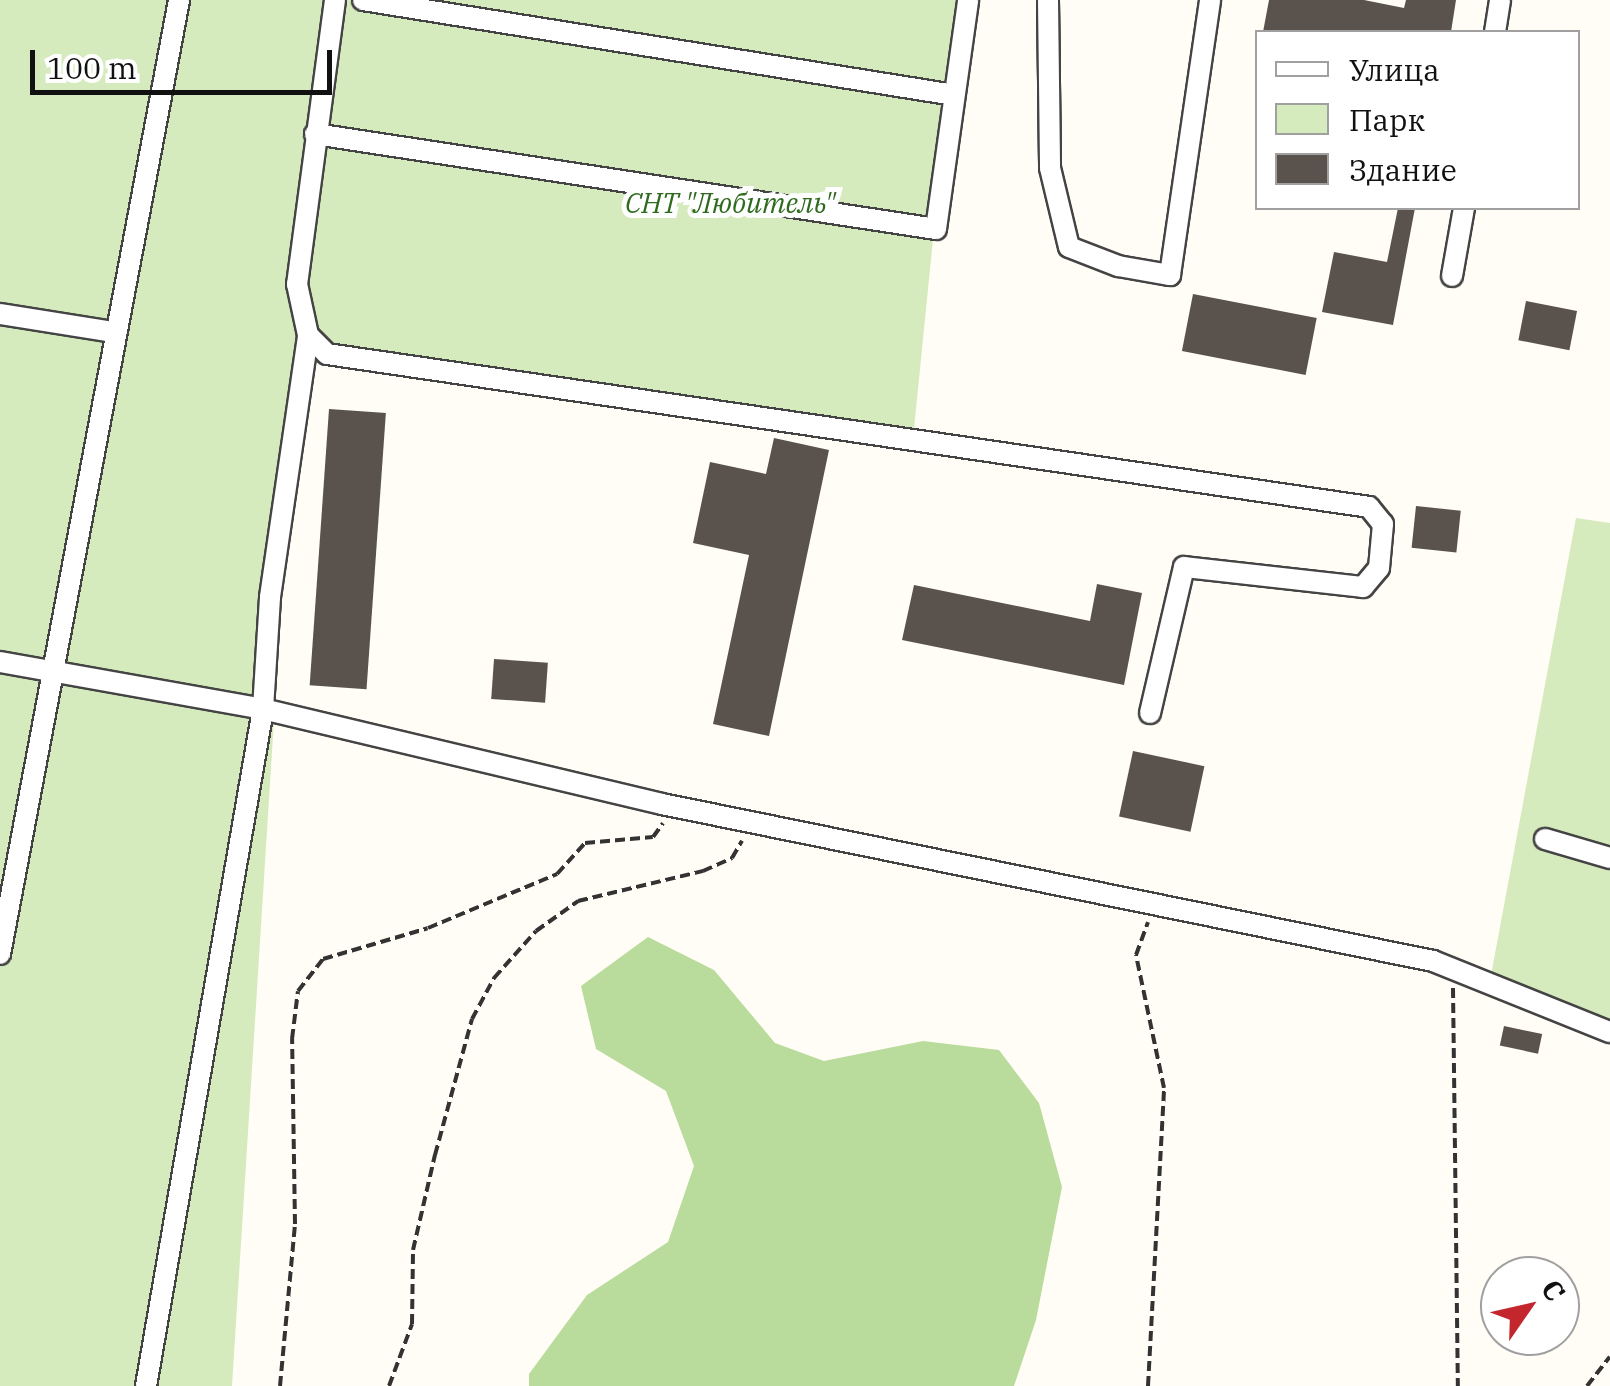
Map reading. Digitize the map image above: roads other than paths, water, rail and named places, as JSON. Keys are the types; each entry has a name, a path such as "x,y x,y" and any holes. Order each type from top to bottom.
{"street":[{"path":"0,954 114,332 180,0"},
{"path":"146,1386 263,709 270,598 308,335 297,284 334,0"},
{"path":"363,0 954,94"},
{"path":"314,134 936,229 968,0"},
{"path":"1048,0 1050,168 1070,247 1118,266 1170,275 1210,0"},
{"path":"1494,30 1500,0"},
{"path":"1452,276 1464,210"},
{"path":"0,314 114,332"},
{"path":"308,335 327,354 393,368 1369,507 1384,524 1379,568 1363,587 1184,566 1150,713"},
{"path":"0,662 263,709 395,745 747,822 1453,968 1610,1032"},
{"path":"1545,840 1610,858"}],"park label":[{"name":"СНТ \"Любитель\"","path":"730,203"}]}
